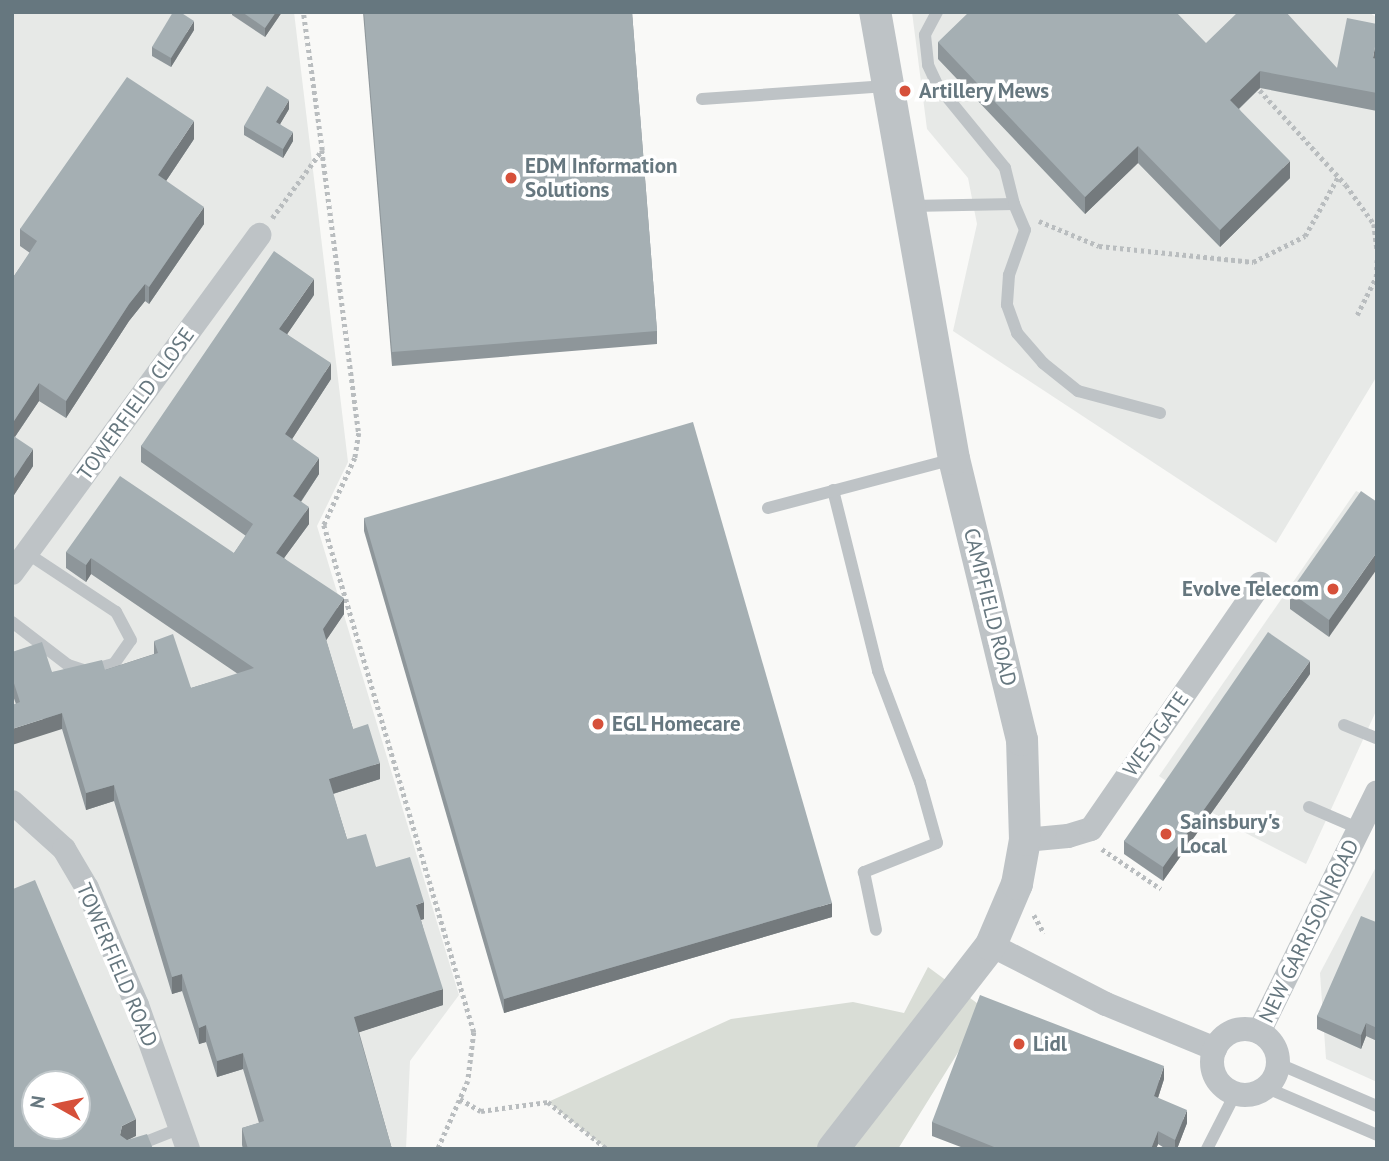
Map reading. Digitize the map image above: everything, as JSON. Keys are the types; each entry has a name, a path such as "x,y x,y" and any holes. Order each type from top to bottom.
{"street":[{"name":"CAMPFIELD ROAD","path":"833,1149 991,945 1017,884 1025,840 1022,740 954,459 907,206 875,12"},
{"name":"TOWERFIELD CLOSE","path":"12,573 259,235"},
{"name":"WESTGATE","path":"1025,840 1068,836 1091,829 1260,584"},
{"name":"NEW GARRISON ROAD","path":"1259,1032 1377,792"},
{"name":"TOWERFIELD ROAD","path":"12,802 64,849 87,888 137,1004 185,1139"},
{"path":"991,945 1106,1004 1214,1049"},
{"path":"1238,1030 1259,1032 1275,1048 1279,1064 1267,1088 1251,1095 1235,1094 1215,1075 1214,1049 1238,1030"}],"lane":[{"path":"937,12 925,35 928,65 938,86 1005,168 1025,230 1009,275 1007,305 1017,333 1042,363 1078,391 1160,413"},
{"path":"702,99 887,86"},
{"path":"907,206 1016,208"},
{"path":"768,508 954,459"},
{"path":"833,491 877,671 920,782 937,844 864,872 876,930"},
{"path":"12,622 68,665 87,671 114,664 131,640 116,612 27,552"},
{"path":"1343,725 1377,738"},
{"path":"1309,807 1360,829"},
{"path":"1279,1064 1377,1106"},
{"path":"1267,1088 1377,1135"},
{"path":"1207,1149 1235,1094"},
{"path":"128,1149 185,1139"}],"path":[{"path":"303,12 359,433 355,458 324,525 474,1032 468,1081 438,1149"},
{"path":"1254,84 1338,177 1374,224 1377,250"},
{"path":"259,235 322,150"},
{"path":"1016,208 1099,246 1253,262 1305,236 1338,177"},
{"path":"1357,315 1376,277 1377,260"},
{"path":"1090,849 1106,849 1161,889"},
{"path":"1038,904 1035,922 1044,933"},
{"path":"460,1099 481,1111 548,1102 607,1149"}],"shaded area":[{"path":"12,12 294,12 348,462 317,526 459,995 410,1061 406,1149 12,1149"},
{"path":"912,12 1369,12 1377,18 1377,376 1276,543 953,331 977,224 968,178 927,129"},
{"path":"1356,491 1377,501 1377,709 1306,864 1232,826 1159,776"},
{"path":"1377,865 1377,1082 1326,1059 1320,973"},
{"path":"928,967 985,1009 898,1149 607,1149 548,1102 731,1019 853,1002 904,1013"}],"building":[{"path":"173,12 180,12 194,21 171,58 152,47"},
{"path":"242,12 276,12 265,28"},
{"name":"EDM Information Solutions","path":"364,12 632,12 657,331 392,352"},
{"path":"969,12 1176,12 1206,43 1238,12 1286,12 1337,68 1347,18 1377,24 1373,58 1377,59 1377,93 1260,71 1230,100 1290,161 1220,230 1138,146 1085,197 938,42"},
{"path":"127,77 194,121 158,175 204,207 149,287 145,284 129,304 66,401 39,383 12,424 12,279 37,241 20,229"},
{"path":"267,86 289,100 276,122 293,132 283,149 244,126"},
{"path":"274,251 314,279 279,329 331,363 285,434 319,458 293,496 309,507 276,553 344,598 323,629 353,729 368,724 380,763 329,779 347,839 366,834 376,867 410,857 424,902 416,905 443,989 354,1017 392,1149 248,1149 242,1128 264,1121 243,1053 217,1061 206,1025 199,1028 182,974 172,977 114,785 86,793 62,713 12,729 12,705 20,702 12,677 12,652 42,642 52,672 102,660 105,670 158,653 154,641 173,634 191,688 254,668 91,558 86,565 66,552 120,476 234,553 253,524 141,446"},
{"name":"EGL Homecare","path":"693,422 832,903 504,999 364,518"},
{"path":"12,435 33,449 12,481"},
{"name":"Evolve Telecom","path":"1361,491 1377,502 1377,552 1329,620 1290,592"},
{"path":"1268,632 1310,661 1163,867 1124,841"},
{"path":"35,880 136,1119 122,1126 120,1135 127,1140 147,1134 153,1149 12,1149 12,887 13,889"},
{"path":"1361,916 1377,921 1377,1028 1366,1023 1361,1035 1317,1016"},
{"name":"Lidl","path":"980,995 1164,1066 1154,1096 1187,1110 1175,1140 1158,1131 1151,1149 999,1149 932,1122"}],"place":[{"name":"Artillery Mews","path":"905,91"},
{"name":"EDM Information Solutions","path":"511,178"},
{"name":"Evolve Telecom","path":"1333,589"},
{"name":"EGL Homecare","path":"598,724"},
{"name":"Sainsbury's Local","path":"1166,834"},
{"name":"Lidl","path":"1019,1044"}]}
